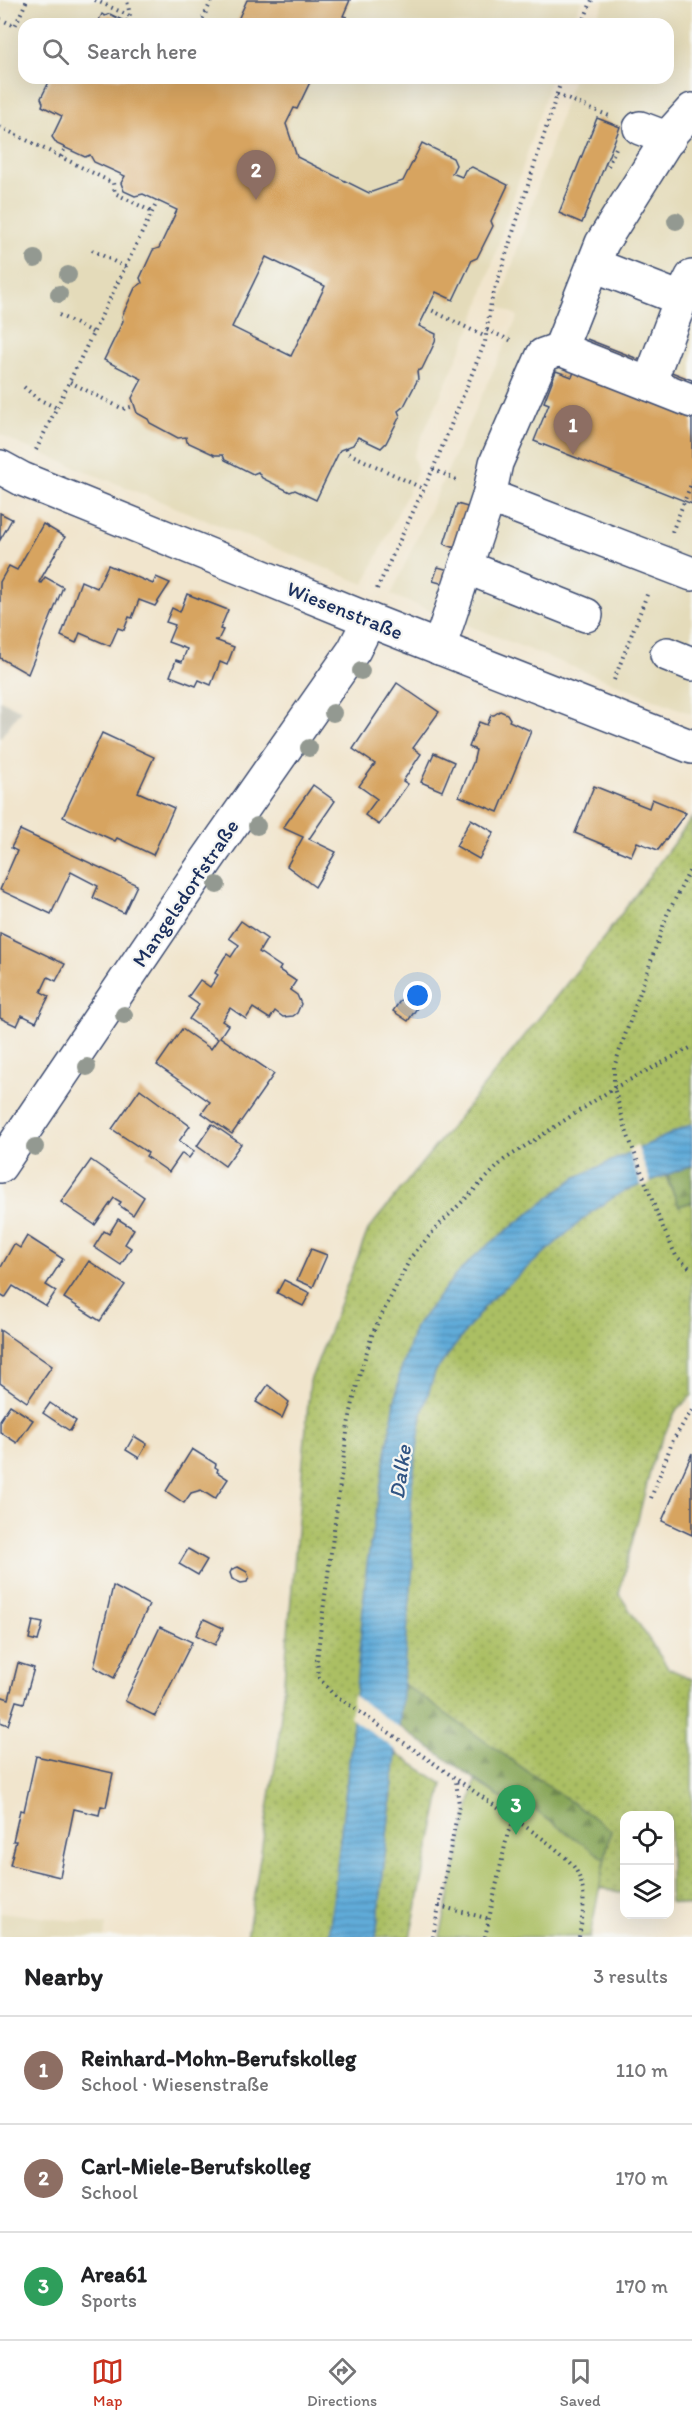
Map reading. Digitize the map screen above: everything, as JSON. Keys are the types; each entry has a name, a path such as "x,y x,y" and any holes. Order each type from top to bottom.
{"street":[{"path":"560,349 593,247 654,133 692,110"},
{"path":"593,247 687,288 649,384"},
{"path":"439,648 489,496 496,463 543,355 560,349 692,401"},
{"name":"Wiesenstraße","path":"11,473 369,620 692,747"},
{"path":"489,496 692,574"},
{"path":"466,567 586,615"},
{"name":"Mangelsdorfstraße","path":"0,1166 207,860 354,650 369,620"}],"path":[{"path":"0,19 15,26 27,0"},
{"path":"95,0 126,18"},
{"path":"128,0 128,18"},
{"path":"203,18 211,1 205,0"},
{"path":"584,18 592,0"},
{"path":"369,620 373,597 424,489 486,337 491,302 560,84"},
{"path":"557,95 654,133"},
{"path":"0,127 113,183 115,193 152,212"},
{"path":"61,157 64,150"},
{"path":"11,473 57,408 158,200"},
{"path":"92,250 125,267"},
{"path":"427,308 486,337"},
{"path":"59,315 93,333"},
{"path":"70,382 123,409 135,406"},
{"path":"24,387 38,399 57,408"},
{"path":"346,448 348,453 424,489"},
{"path":"601,712 692,482"},
{"path":"686,498 692,500"},
{"path":"692,866 667,915 614,1067 614,1088 627,1133 660,1221 676,1257 692,1270"},
{"path":"579,1937 585,1907 582,1886 576,1869 562,1854 332,1693 319,1678 317,1660 348,1425 373,1332 411,1257 438,1226 504,1160 614,1088 692,1047"},
{"path":"651,1498 673,1440 692,1410"},
{"path":"433,1937 459,1805 456,1779"},
{"path":"484,1937 490,1919 508,1832 515,1820"},
{"path":"439,1906 490,1919"}],"shaded area":[{"path":"0,0 582,0 574,18 18,18 18,84 549,84 474,321 413,456 418,471 364,584 19,444 0,434"},
{"path":"605,0 692,0 692,714 391,595 518,316 499,306 571,84 674,84 674,18 597,18"},
{"path":"0,700 21,710 0,738"},
{"path":"0,1912 106,1925 104,1937 0,1937"}],"green space":[{"path":"692,818 692,1124 575,1178 478,1253 454,1277 415,1327 400,1373 367,1564 351,1745 329,1937 247,1937 278,1748 310,1381 368,1230 605,936"},
{"path":"692,1165 692,1202 679,1206 666,1175"},
{"path":"665,1175 679,1206 692,1202 692,1395 676,1411 654,1456 619,1594 668,1668 692,1679 692,1906 674,1903 674,1811 620,1811 620,1892 599,1888 610,1830 402,1683 413,1565 410,1530 412,1484 422,1413 435,1372 488,1302 590,1213 620,1193"},
{"path":"402,1683 611,1830 605,1859 532,1809 522,1812 399,1726"},
{"path":"396,1753 443,1784 410,1937 376,1937"},
{"path":"475,1781 522,1811 532,1809 605,1859 590,1937 440,1937"}],"water":[{"name":"Dalke","path":"692,1124 692,1165 620,1193 590,1213 488,1302 435,1372 422,1413 412,1484 410,1530 413,1565 399,1726 376,1937 329,1937 351,1745 367,1564 400,1373 415,1327 454,1277 478,1253 575,1178"}],"pier":[{"path":"637,1145 651,1183 642,1187 628,1150"},
{"path":"353,1695 402,1730 399,1752 350,1718"}],"building":[{"path":"247,0 350,0 343,16 347,18 239,18"},
{"path":"102,14 105,16 110,14 118,18 100,18"},
{"path":"48,84 309,84 297,109 294,108 286,124 297,157 369,193 403,181 422,143 453,158 456,165 452,173 462,177 465,170 472,167 508,185 491,221 493,226 477,258 472,260 453,300 436,292 419,326 436,334 435,342 422,369 417,371 418,379 404,406 398,411 400,416 381,448 358,437 353,445 340,450 316,500 295,490 290,492 262,478 258,472 253,474 225,460 223,455 215,455 187,442 186,437 178,438 137,413 132,398 142,379 104,360 123,321 122,316 135,288 142,283 140,278 153,250 159,248 177,210 143,194 135,196 124,191 121,183 125,176 94,162 90,155 85,157 57,144 52,137 62,116 42,106 41,98","holes":["266,257 325,286 291,356 232,327"]},
{"path":"597,118 620,127 582,223 559,213"},
{"path":"587,339 692,380 692,504 534,441 549,404 544,402 556,371 572,377"},
{"path":"457,504 471,508 458,549 444,544"},
{"path":"0,513 12,519 0,540"},
{"path":"43,524 65,537 39,582 41,583 45,577 63,587 28,674 0,658 0,582 9,566 17,570"},
{"path":"108,565 153,584 156,577 170,583 155,606 139,600 132,618 129,617 124,630 118,628 110,646 80,633 76,643 61,636 81,581 97,588"},
{"path":"438,567 449,570 444,584 433,581"},
{"path":"187,594 228,610 220,629 223,630 218,640 215,640 234,647 227,665 220,662 211,685 199,680 196,686 170,676 176,660 182,662 187,649 168,642 175,625 166,622 172,608 180,612"},
{"path":"397,683 439,712 413,748 421,754 403,781 408,784 379,825 365,815 377,799 359,786 375,764 353,749"},
{"path":"500,711 507,714 509,721 531,731 498,812 459,796 473,763 476,750 469,747 479,722 487,725 491,715"},
{"path":"102,733 154,757 138,792 174,808 153,855 117,838 115,841 63,817"},
{"path":"434,753 454,762 442,791 421,782"},
{"path":"313,785 335,801 309,839 336,852 315,887 287,866 303,837 283,828"},
{"path":"594,786 649,808 652,799 686,813 658,850 637,842 631,856 575,833"},
{"path":"471,819 494,832 479,859 456,846"},
{"path":"20,830 137,885 124,913 93,898 98,886 71,872 51,914 0,890 17,851 11,848"},
{"path":"241,921 267,939 259,952 281,967 279,970 296,981 290,990 297,995 301,1004 293,1016 283,1017 275,1011 270,1019 253,1008 246,1019 230,1008 222,1021 228,1025 220,1037 274,1074 232,1134 202,1113 210,1102 157,1065 182,1029 211,1049 218,1039 189,1019 199,1005 188,997 200,980 210,987 218,975 215,973 224,958 227,954 231,957 239,945 229,938"},
{"path":"0,933 65,964 56,981 48,977 41,992 49,996 36,1022 22,1015 17,1026 0,1018"},
{"path":"402,998 417,1008 408,1021 393,1011"},
{"path":"140,1089 190,1126 179,1141 194,1151 189,1158 182,1153 169,1172 146,1156 148,1153 112,1129"},
{"path":"212,1124 241,1144 225,1166 197,1146"},
{"path":"91,1160 144,1197 133,1215 119,1205 121,1202 114,1198 95,1225 61,1202"},
{"path":"118,1219 134,1229 125,1244 131,1248 121,1265 94,1247 104,1231 109,1234"},
{"path":"27,1236 63,1259 46,1285 56,1291 46,1306 13,1286 5,1298 0,1295 0,1269 14,1244 20,1248"},
{"path":"311,1249 327,1255 313,1287 297,1280"},
{"path":"89,1261 125,1285 100,1321 64,1298"},
{"path":"284,1280 310,1293 303,1306 277,1293"},
{"path":"0,1330 52,1366 27,1402 0,1383"},
{"path":"268,1385 289,1402 282,1418 256,1402"},
{"path":"50,1403 76,1421 70,1431 43,1413"},
{"path":"10,1405 33,1420 17,1443 0,1432 0,1420"},
{"path":"134,1436 147,1444 139,1458 126,1450"},
{"path":"192,1449 216,1464 217,1472 228,1479 215,1499 201,1490 191,1493 184,1503 166,1491"},
{"path":"692,1453 692,1535 662,1521"},
{"path":"188,1549 207,1560 198,1575 179,1564"},
{"path":"238,1567 247,1572 249,1577 247,1582 241,1583 232,1579 230,1573 232,1569"},
{"path":"113,1586 149,1605 114,1678 94,1667"},
{"path":"204,1619 223,1628 215,1645 196,1635"},
{"path":"33,1621 43,1623 38,1641 29,1639"},
{"path":"160,1627 192,1642 155,1716 125,1701"},
{"path":"18,1663 34,1668 24,1703 16,1701 8,1725 0,1722 0,1696 9,1699"},
{"path":"36,1756 113,1773 106,1807 101,1806 99,1815 74,1809 60,1877 10,1865 20,1810 24,1811"}],"place":[{"name":"Carl-Miele-Berufskolleg","path":"256,200"},
{"name":"Reinhard-Mohn-Berufskolleg","path":"573,455"},
{"name":"Area61","path":"516,1835"}]}
